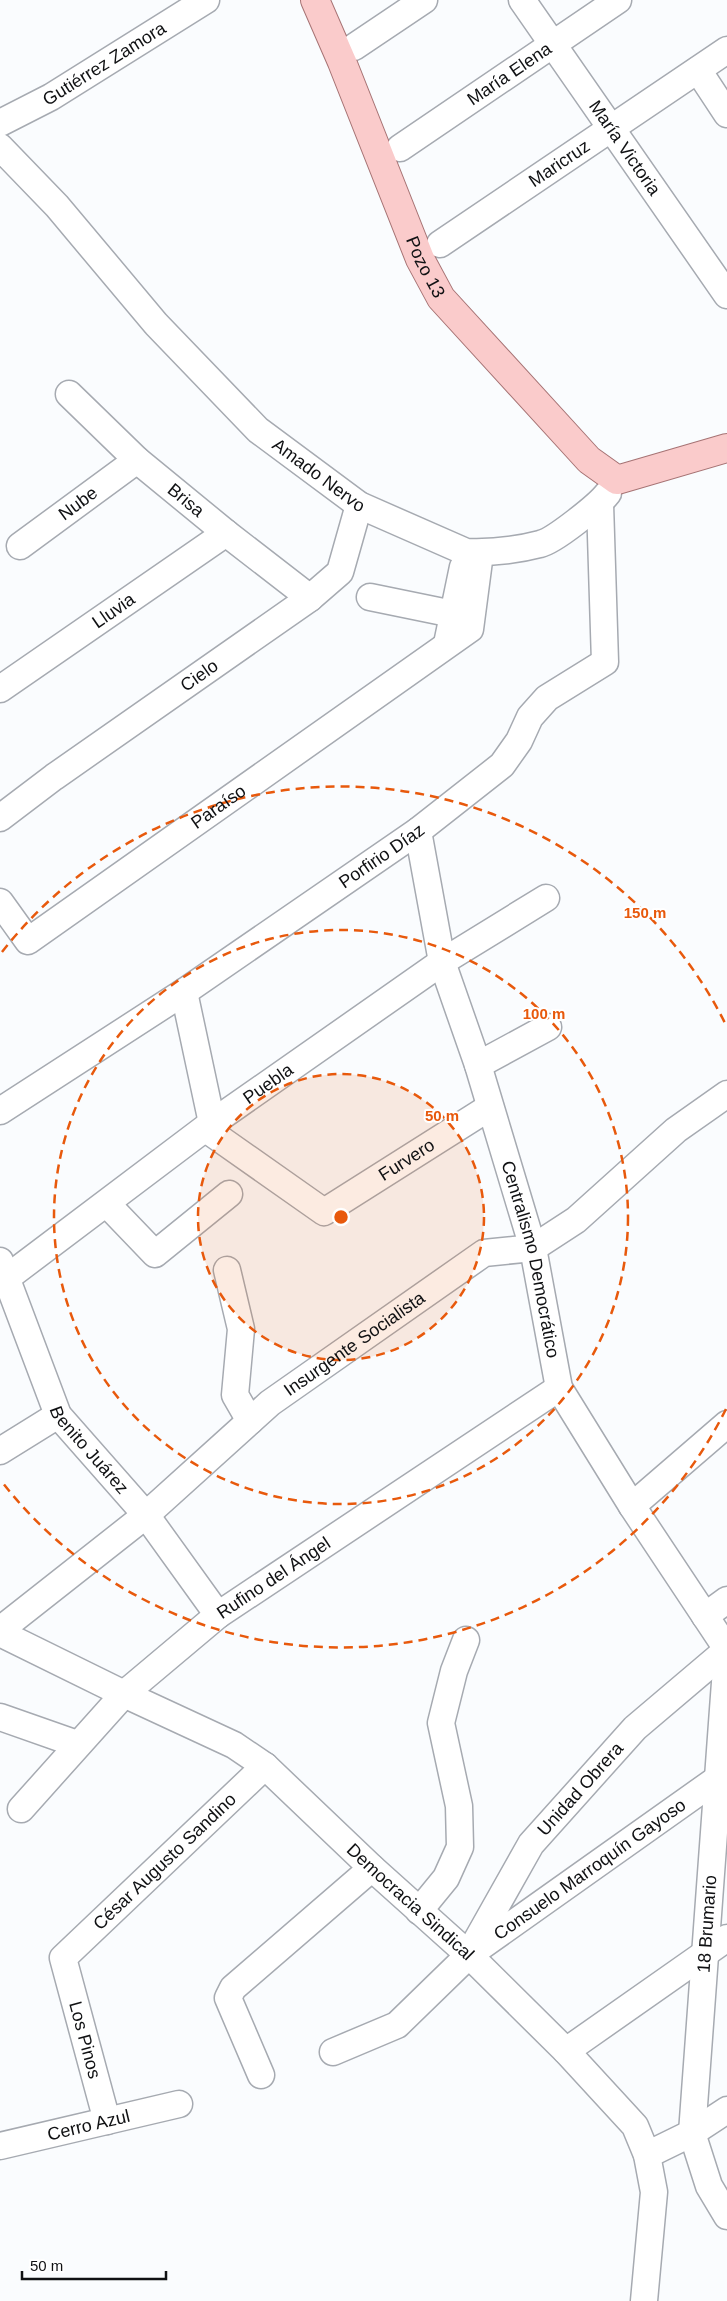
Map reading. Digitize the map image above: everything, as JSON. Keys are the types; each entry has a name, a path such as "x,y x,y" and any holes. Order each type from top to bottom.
{"main road":[{"name":"Pozo 13","path":"314,0 342,62 416,251 441,298 589,460 618,480"},
{"path":"618,480 727,448"}],"street":[{"name":"Gutiérrez Zamora","path":"0,123 51,97 206,0"},
{"path":"354,47 424,0"},
{"name":"María Victoria","path":"522,0 727,295"},
{"name":"María Elena","path":"400,148 618,0"},
{"name":"Maricruz","path":"440,244 727,50"},
{"path":"698,70 727,114"},
{"name":"Amado Nervo","path":"0,146 57,206 156,324 258,430 359,505 473,552"},
{"name":"Brisa","path":"69,394 137,460 226,534 310,598"},
{"name":"Nube","path":"20,546 137,460"},
{"path":"446,644 453,614 473,552 542,544 600,504 618,480"},
{"name":"Porfirio Díaz","path":"0,1111 184,992 418,831 502,765 519,741 530,717 546,698 605,662 600,504"},
{"name":"Cielo","path":"0,818 54,777 310,598 340,572 359,505"},
{"name":"Lluvia","path":"0,689 226,534"},
{"name":"Paraíso","path":"0,902 28,941 470,628 473,552"},
{"path":"370,597 453,614"},
{"name":"Centralismo Democrático","path":"418,831 442,962 478,1065 532,1248 559,1388 632,1506 727,1650"},
{"name":"Puebla","path":"3,1275 107,1204 209,1126 442,962 546,898"},
{"path":"184,992 209,1126"},
{"path":"478,1065 548,1027"},
{"name":"Insurgente Socialista","path":"0,1632 146,1515 270,1402 484,1253 532,1248 576,1220 676,1130 727,1094"},
{"name":"Furvero","path":"209,1126 324,1212 490,1108"},
{"path":"107,1204 155,1254 229,1194"},
{"path":"227,1270 241,1329 234,1395 250,1421"},
{"name":"Benito Juárez","path":"3,1275 58,1415 146,1515 218,1615"},
{"name":"Rufino del Ángel","path":"21,1808 124,1694 218,1615 559,1388"},
{"path":"0,1451 58,1415"},
{"path":"632,1506 727,1424"},
{"path":"705,1616 727,1600"},
{"name":"Democracia Sindical","path":"0,1632 124,1694 234,1745 264,1766 372,1868 469,1955 566,2051 635,2126 647,2155 654,2192 644,2301"},
{"path":"419,1911 446,1878 460,1847 459,1806 441,1723 454,1671 466,1640"},
{"name":"Unidad Obrera","path":"469,1955 531,1844 635,1728 727,1650"},
{"name":"18 Brumario","path":"692,2133 722,1775 727,1655"},
{"path":"0,1717 78,1744"},
{"name":"César Augusto Sandino","path":"63,1958 264,1766"},
{"name":"Consuelo Marroquín Gayoso","path":"332,2052 398,2025 469,1955 722,1775"},
{"path":"261,2075 228,1998 233,1988 372,1868"},
{"path":"566,2051 727,1938"},
{"name":"Los Pinos","path":"63,1958 107,2121"},
{"name":"Cerro Azul","path":"0,2146 178,2104"},
{"path":"647,2155 692,2133 727,2110"},
{"path":"692,2133 709,2186 727,2216"}]}
